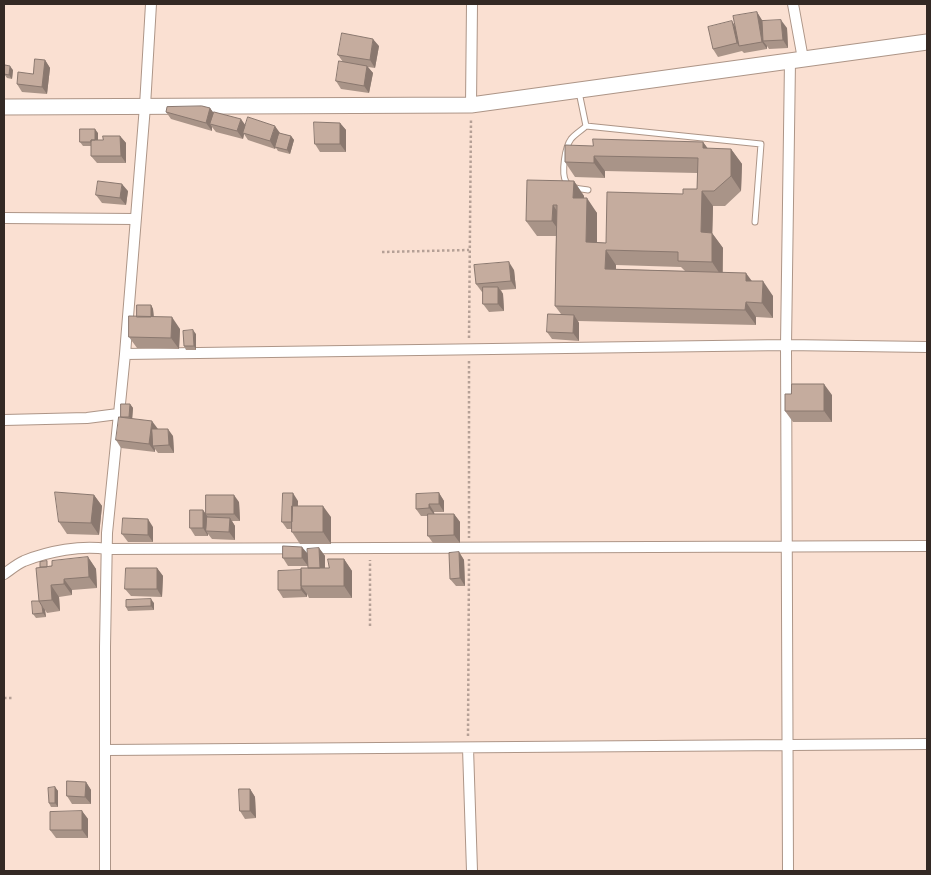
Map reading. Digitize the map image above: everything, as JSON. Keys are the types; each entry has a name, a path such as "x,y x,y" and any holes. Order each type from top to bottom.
{"street":[{"path":"105,871 107,549 113,464 125,354 145,106 151,4"},
{"path":"471,105 472,4"},
{"path":"788,871 786,345 796,60 794,4"},
{"path":"4,107 471,105 927,42"},
{"path":"4,218 135,218"},
{"path":"125,354 786,345 927,347"},
{"path":"4,420 87,418 118,414"},
{"path":"4,574 24,561 74,548 90,547 107,549 927,546"},
{"path":"106,750 927,744"},
{"path":"468,748 472,871"}],"lane":[{"path":"579,89 586,126"},
{"path":"588,190 574,188 566,182 564,170 566,153 571,139 586,126 761,144 755,222"}],"path":[{"path":"468,748 471,105"},
{"path":"382,252 469,250"},
{"path":"370,548 370,626"},
{"path":"4,698 14,698"}],"building":[{"path":"757,12 762,42 739,46 733,16"},
{"path":"781,20 783,40 763,41 762,21"},
{"path":"732,21 737,43 713,49 708,27"},
{"path":"342,33 373,39 370,60 338,55"},
{"path":"35,59 45,60 42,87 17,84 18,72 33,74"},
{"path":"339,61 367,66 364,86 336,81"},
{"path":"5,65 10,66 9,75 4,74"},
{"path":"202,106 210,108 206,123 166,112 167,107"},
{"path":"214,112 241,119 237,131 210,124"},
{"path":"248,117 275,126 270,141 243,133"},
{"path":"314,122 340,123 340,144 315,144"},
{"path":"80,129 95,129 95,140 80,142"},
{"path":"279,133 291,136 287,150 275,147"},
{"path":"103,136 120,136 121,156 91,156 91,140 103,140"},
{"path":"593,139 703,142 703,148 731,149 731,176 714,191 702,191 701,232 712,233 712,262 678,261 678,252 606,250 605,269 746,273 746,281 763,281 762,303 746,302 745,310 555,306 557,205 553,205 552,221 526,221 527,180 574,181 573,198 587,198 586,242 606,243 607,192 683,194 683,189 697,189 698,158 594,156 594,163 565,162 565,145 593,146"},
{"path":"98,181 122,184 120,198 96,195"},
{"path":"509,262 511,281 476,284 474,265"},
{"path":"483,287 498,287 498,304 483,304"},
{"path":"137,305 151,305 151,317 137,317"},
{"path":"548,314 574,315 573,333 547,332"},
{"path":"129,316 172,317 171,338 129,337"},
{"path":"193,330 194,346 184,346 183,331"},
{"path":"792,384 824,384 824,411 785,411 785,394 791,394"},
{"path":"121,404 130,404 129,417 121,417"},
{"path":"119,417 152,421 149,444 116,440"},
{"path":"152,429 168,429 169,445 153,446"},
{"path":"55,492 94,495 91,523 59,522"},
{"path":"283,493 293,493 292,522 282,522"},
{"path":"439,493 439,504 429,504 429,508 416,509 416,494"},
{"path":"206,495 234,495 234,514 206,514"},
{"path":"292,506 323,506 323,532 292,532"},
{"path":"190,510 203,510 203,528 190,528"},
{"path":"428,514 454,514 454,535 428,536"},
{"path":"207,517 230,518 229,532 206,531"},
{"path":"123,518 148,519 148,535 122,534"},
{"path":"283,546 302,547 302,558 283,558"},
{"path":"319,548 320,568 308,568 307,549"},
{"path":"459,552 460,578 450,579 449,553"},
{"path":"88,557 89,577 64,579 64,584 51,585 52,600 39,601 36,568 52,566 52,561"},
{"path":"328,559 344,559 344,586 301,586 301,568 329,568"},
{"path":"47,561 47,567 40,567 40,562"},
{"path":"126,568 157,568 157,589 125,589"},
{"path":"301,570 301,590 278,590 278,571"},
{"path":"151,599 151,606 126,607 126,600"},
{"path":"32,601 39,601 43,613 33,614"},
{"path":"67,781 86,782 85,797 67,796"},
{"path":"55,787 55,803 49,803 48,788"},
{"path":"239,789 250,789 250,811 240,811"},
{"path":"82,811 82,830 50,830 50,812"}]}
